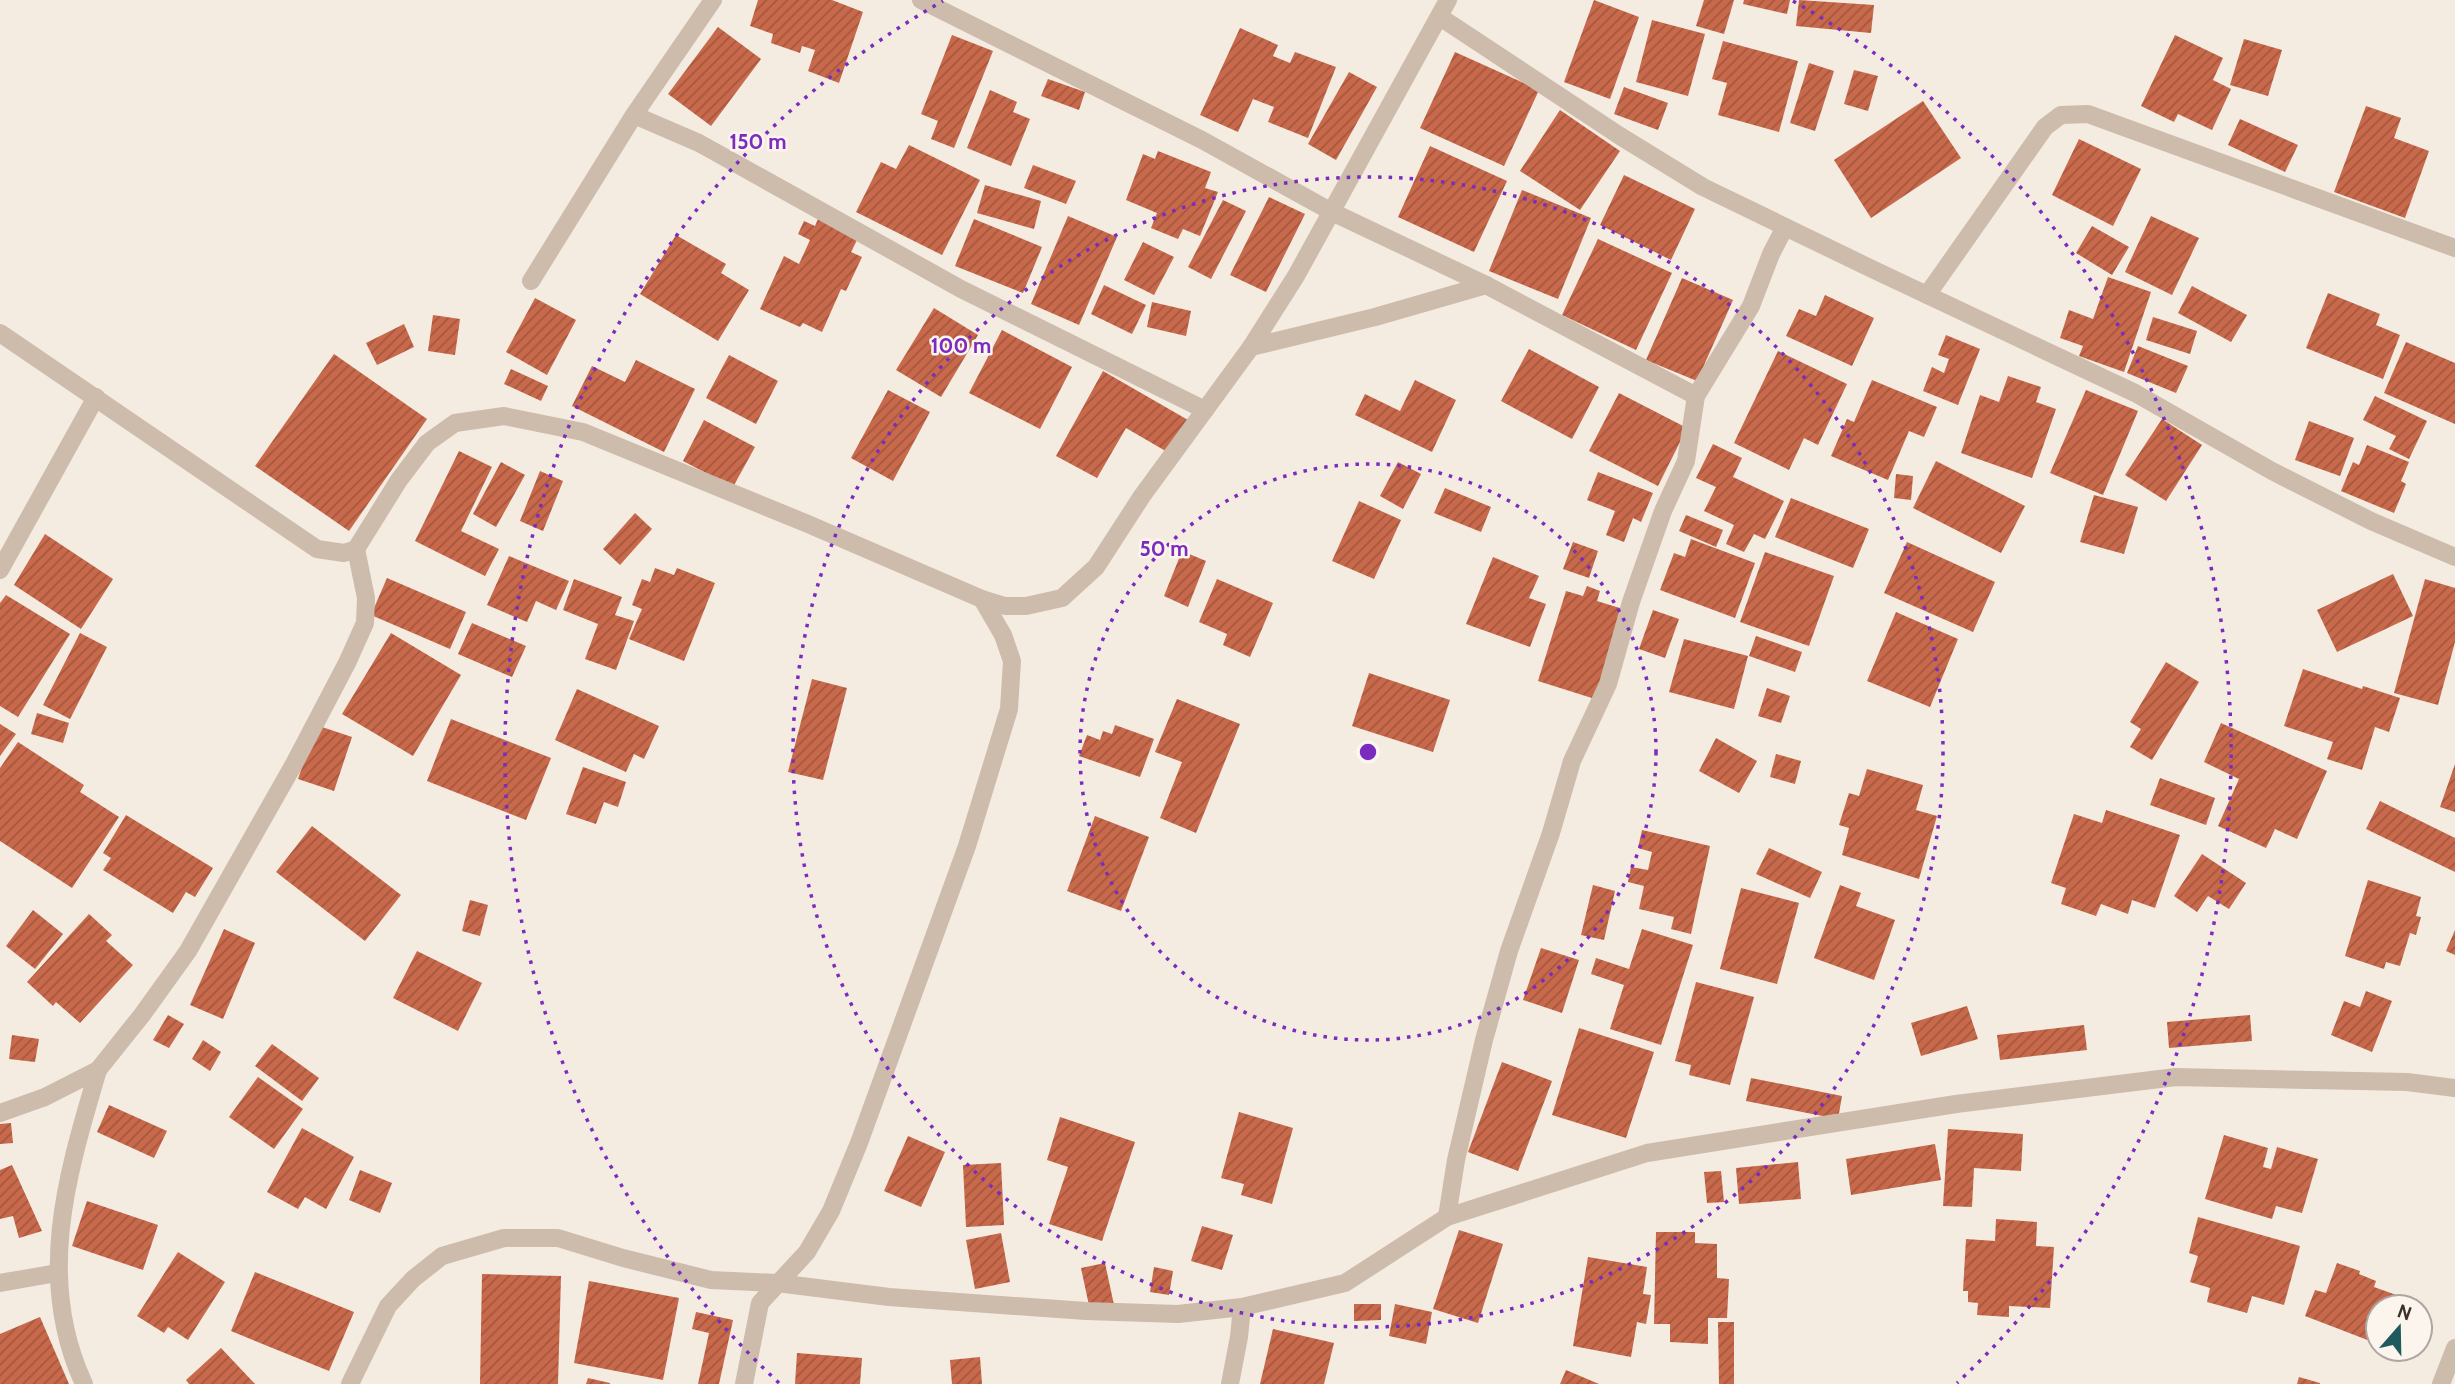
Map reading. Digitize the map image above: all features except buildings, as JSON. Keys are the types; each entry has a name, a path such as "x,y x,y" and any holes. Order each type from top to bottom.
{"street":[{"path":"531,281 634,115 713,0"},
{"path":"921,0 1202,140 1332,212 1486,285 1696,396"},
{"path":"0,333 317,550 344,553 356,549 399,480 427,443 455,423 504,416 583,432 1005,606 1026,606 1062,598 1096,567 1142,496 1251,347 1296,276 1448,0"},
{"path":"1440,17 1703,187 2135,393 2272,471 2371,521 2455,557"},
{"path":"1927,295 2045,127 2061,115 2088,114 2455,248"},
{"path":"634,115 699,144 961,289 1205,410"},
{"path":"1447,1217 1456,1160 1484,1040 1509,951 1572,761 1608,684 1630,602 1663,511 1686,461 1696,396 1751,306 1771,254 1785,227"},
{"path":"1251,347 1374,317 1486,285"},
{"path":"0,570 96,397"},
{"path":"84,1384 64,1327 57,1273 59,1231 73,1155 98,1070 188,951 294,764 347,663 365,623 366,598 356,549"},
{"path":"744,1384 760,1303 807,1252 836,1200 967,846 1009,709 1012,661 1003,635 982,598"},
{"path":"0,1113 45,1097 98,1070"},
{"path":"350,1384 388,1307 413,1279 442,1256 504,1238 558,1238 711,1280 777,1283 888,1297 1086,1311 1178,1314 1242,1307 1345,1283 1447,1217 1647,1153 1970,1102 2176,1077 2407,1082 2455,1088"},
{"path":"0,1283 57,1273"},
{"path":"1230,1384 1242,1307"},
{"path":"2441,1384 2455,1348"}]}
